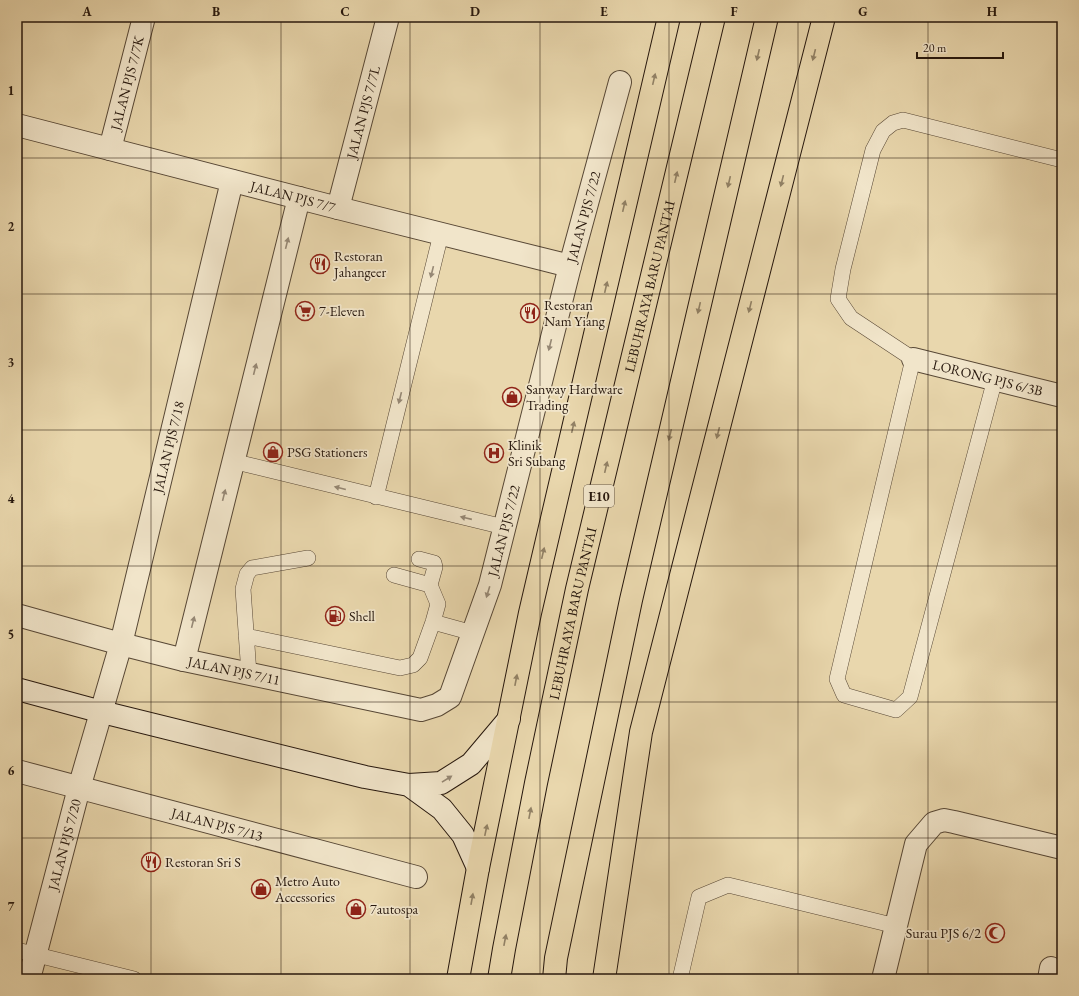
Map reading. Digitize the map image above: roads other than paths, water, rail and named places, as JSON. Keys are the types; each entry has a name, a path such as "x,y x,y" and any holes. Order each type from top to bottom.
{"highway":[{"path":"458,979 478,868 530,613 669,17"},
{"name":"LEBUHRAYA BARU PANTAI","path":"500,979 505,941 536,783 577,589 714,17"},
{"path":"554,979 556,958 631,600 767,17"},
{"path":"604,979 641,732 824,17"}],"street":[{"name":"JALAN PJS 7/7K","path":"110,149 144,17"},
{"name":"JALAN PJS 7/7L","path":"338,208 388,17"},
{"name":"JALAN PJS 7/22","path":"450,697 490,585 570,266 620,82"},
{"name":"JALAN PJS 7/7","path":"17,125 570,266"},
{"name":"JALAN PJS 7/18","path":"102,712 121,644 232,181"},
{"path":"184,660 232,461 299,198"},
{"name":"LORONG PJS 6/3B","path":"914,359 1062,396"},
{"name":"JALAN PJS 7/11","path":"17,615 184,660 421,710 437,705 450,697"},
{"path":"17,689 102,712 365,777 409,785 442,783 471,764 508,719"},
{"name":"JALAN PJS 7/20","path":"29,979 26,952 102,712"},
{"name":"JALAN PJS 7/13","path":"17,772 416,877"},
{"path":"409,785 442,809 463,835 478,868"},
{"path":"883,979 916,844 934,823 944,820 1062,848"}],"lane":[{"path":"995,379 910,697 896,710 844,695 837,679 914,359 851,318 838,299 843,269 873,150 883,131 893,123 903,120 1062,160"},
{"path":"376,497 441,234"},
{"path":"232,461 504,527"},
{"path":"249,674 243,589 248,574 252,568 308,558"},
{"path":"246,636 400,668 412,665 420,658 438,604 430,585 436,567 434,564 419,559"},
{"path":"394,575 430,585"},
{"path":"433,622 473,633"},
{"path":"680,979 699,897 728,885 896,926"},
{"path":"26,952 134,979"}],"place":[{"name":"Restoran Jahangeer","path":"320,264"},
{"name":"7-Eleven","path":"305,311"},
{"name":"Restoran Nam Yiang","path":"530,313"},
{"name":"Sanway Hardware Trading","path":"512,397"},
{"name":"PSG Stationers","path":"273,452"},
{"name":"Klinik Sri Subang","path":"494,453"},
{"name":"Shell","path":"335,616"},
{"name":"Restoran Sri S","path":"151,862"},
{"name":"Metro Auto Accessories","path":"261,889"},
{"name":"7autospa","path":"356,909"},
{"name":"Surau PJS 6/2","path":"995,933"}]}
